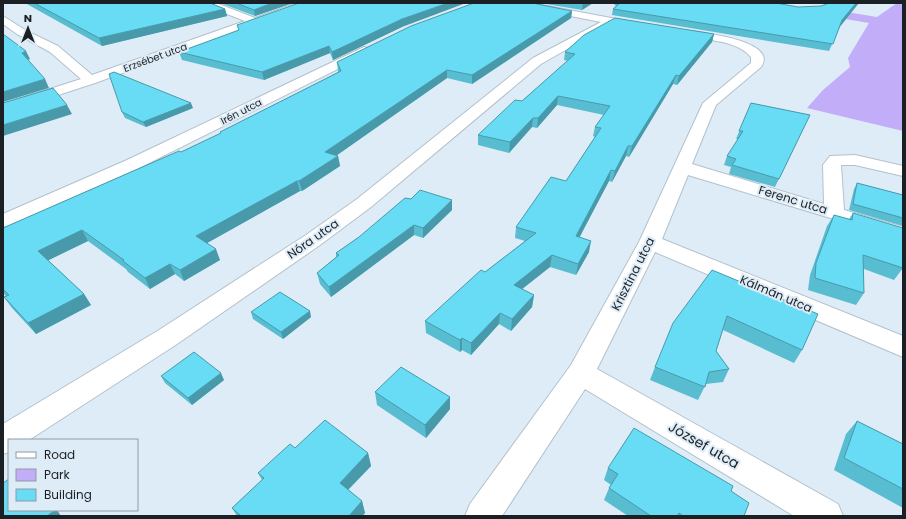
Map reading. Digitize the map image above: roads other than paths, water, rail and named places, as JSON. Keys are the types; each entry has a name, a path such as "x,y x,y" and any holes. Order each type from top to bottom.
{"street":[{"path":"207,3 256,21"},
{"name":"Erzsébet utca","path":"3,110 306,3"},
{"path":"518,3 649,28"},
{"path":"3,19 21,32 54,49 90,80"},
{"name":"Nóra utca","path":"3,440 156,345 313,240 364,203 537,61 610,21"},
{"name":"Krisztina utca","path":"482,516 581,373 650,242 710,103 757,64 759,59 758,55 745,45 672,32"},
{"name":"Irén utca","path":"3,221 147,158 378,44"},
{"path":"834,212 832,165 836,160 855,160 903,171"},
{"name":"Ferenc utca","path":"682,167 903,234"},
{"name":"Kálmán utca","path":"650,242 903,347"},
{"name":"József utca","path":"581,373 826,516"}]}
